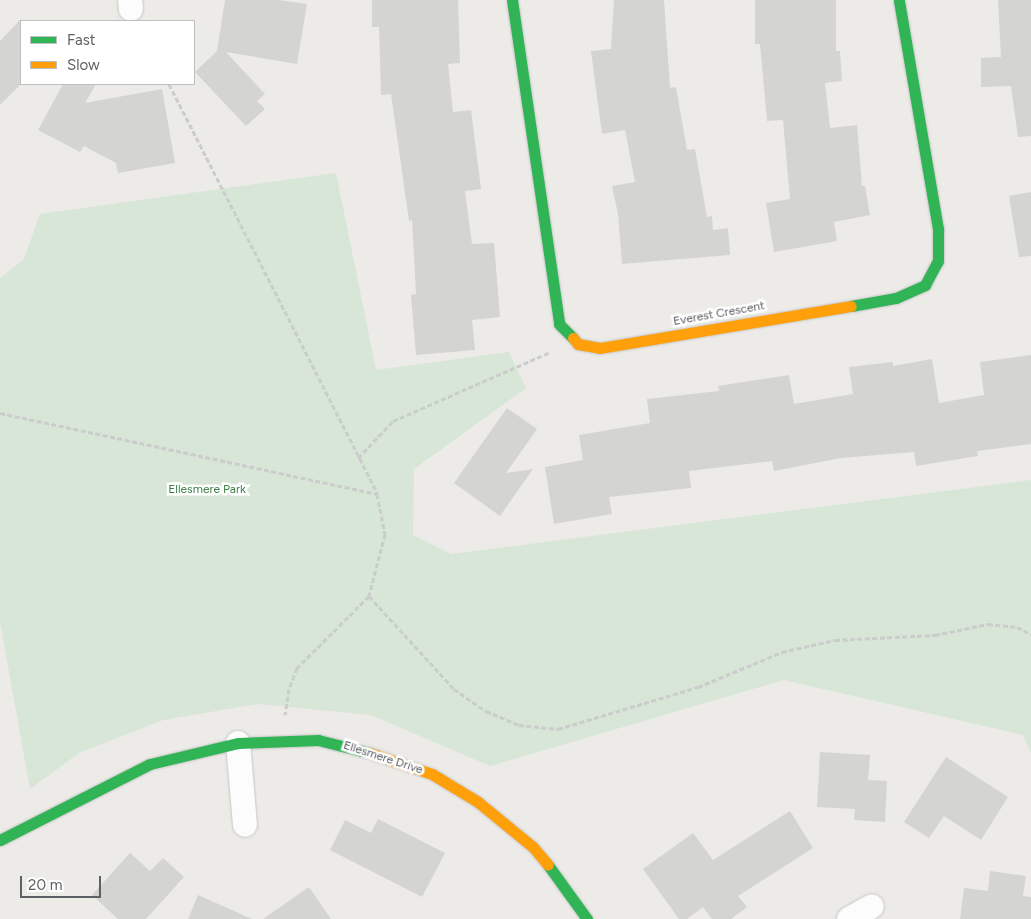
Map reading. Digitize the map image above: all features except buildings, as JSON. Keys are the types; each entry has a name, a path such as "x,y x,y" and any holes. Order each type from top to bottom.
{"street":[{"path":"512,0 559,324 574,340"},
{"name":"Everest Crescent","path":"574,340 587,347 612,347 896,298 925,285 938,261 938,229 899,0"},
{"name":"Ellesmere Drive","path":"0,840 150,764 238,743 290,740 341,744 432,774 478,802 513,828 550,866 587,919"},
{"path":"238,743 245,825"},
{"path":"849,919 872,906"}],"path":[{"path":"170,85 377,494 385,534 369,596 297,668 289,689 285,721"},
{"path":"358,458 392,422 574,340"},
{"path":"0,413 377,494"},
{"path":"369,596 454,690 486,711 519,725 558,729 698,687 782,652 835,640 935,635 988,624 1017,627 1031,634"}],"green space":[{"name":"Ellesmere Park","path":"336,173 376,370 509,352 526,388 414,469 413,535 451,554 1031,480 1031,753 1023,735 784,680 490,766 371,715 258,704 163,720 79,753 30,789 0,622 0,278 24,259 40,214"}],"traffic: fast":[{"path":"512,0 559,324 573,338"},
{"path":"851,306 896,298 925,285 938,261 938,229 899,0"},
{"path":"0,840 150,764 238,743 318,740 370,753"},
{"path":"548,865 587,919"}],"traffic: slow":[{"path":"573,338 578,344 600,348 851,306"},
{"path":"370,753 432,774 478,802 533,847 548,865"}]}
